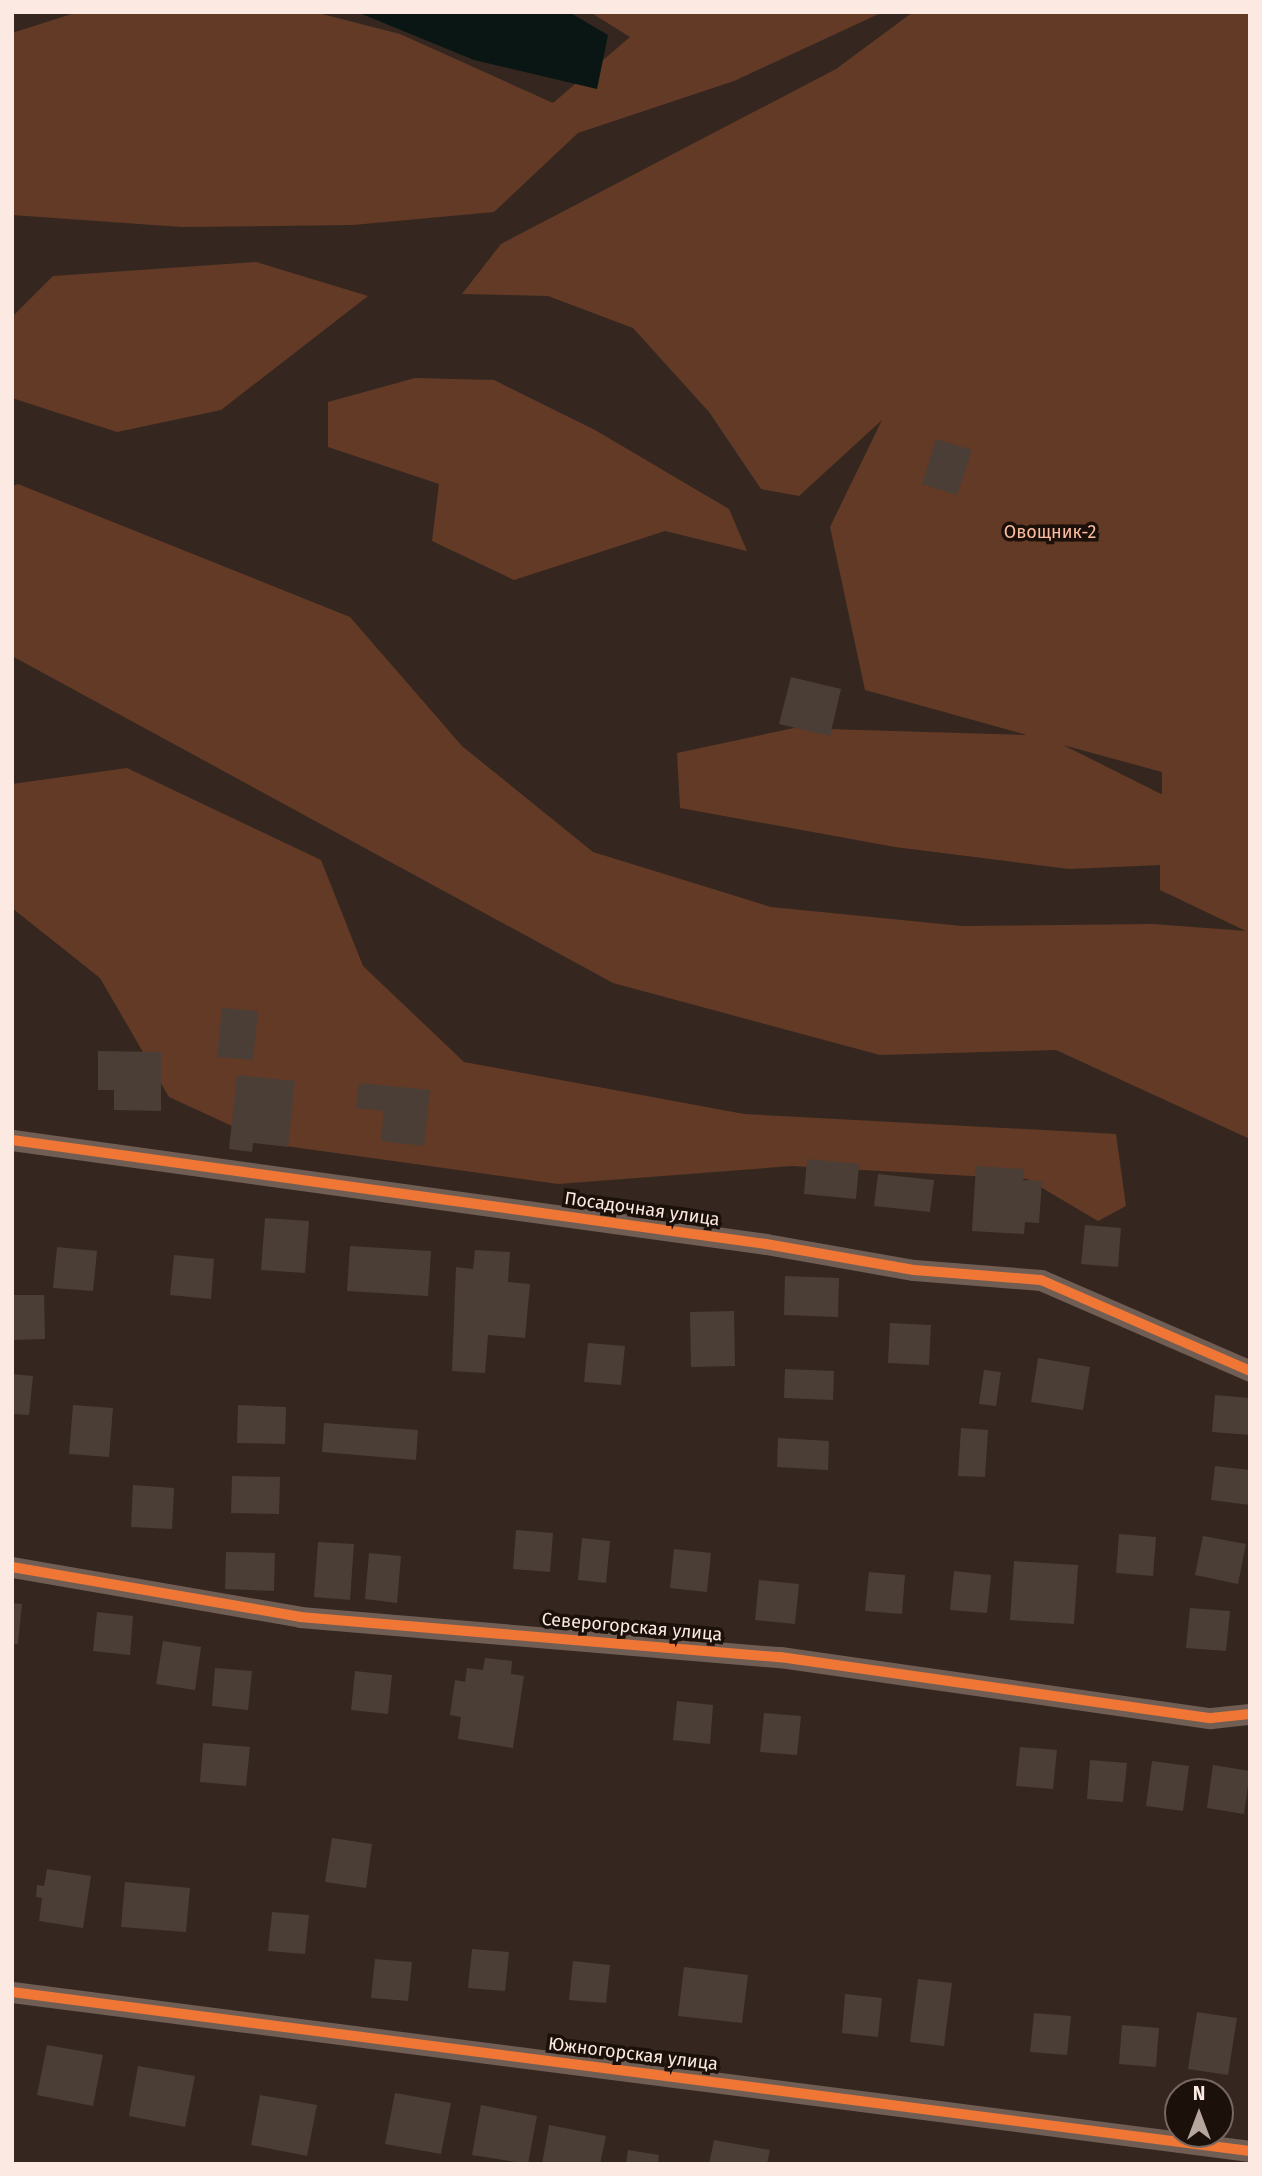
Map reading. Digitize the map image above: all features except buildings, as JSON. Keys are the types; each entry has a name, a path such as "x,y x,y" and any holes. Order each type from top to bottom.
{"street":[{"name":"Посадочная улица","path":"12,1140 766,1244 914,1270 1041,1280 1250,1371"},
{"name":"Северогорская улица","path":"12,1567 300,1618 780,1657 1211,1718 1250,1714"},
{"name":"Южногорская улица","path":"12,1992 1250,2151"}],"green space":[{"path":"78,12 314,12 400,34 553,103 630,37 590,12 883,12 734,81 578,133 494,212 353,225 182,227 12,215 12,33"},
{"name":"Овощник-2","path":"913,12 1250,12 1250,1139 1056,1050 880,1055 613,983 12,656 12,486 18,484 350,617 462,746 593,852 771,907 962,926 1153,924 1246,931 1160,890 1160,865 1069,869 895,847 680,808 677,753 794,728 1027,735 865,690 830,527 882,420 799,496 761,489 709,412 633,328 548,296 462,294 501,244 836,69","holes":["1063,745 1162,772 1161,794"]},
{"path":"256,262 368,296 221,410 117,432 12,398 12,317 53,276"},
{"path":"415,378 494,380 595,430 729,509 747,551 665,531 514,580 432,541 439,484 328,447 328,402"},
{"path":"127,768 321,860 363,966 464,1062 744,1114 1116,1134 1126,1206 1098,1221 1027,1179 792,1166 558,1184 271,1144 169,1097 100,978 12,908 12,784"}],"shaded area":[{"path":"357,12 569,12 608,35 597,89 474,60"}],"cycle path":[{"path":"12,1140 766,1244 914,1270 1041,1280 1250,1371"},
{"path":"12,1567 300,1617 780,1657 1211,1718 1250,1714"},
{"path":"12,1992 1250,2151"}]}
